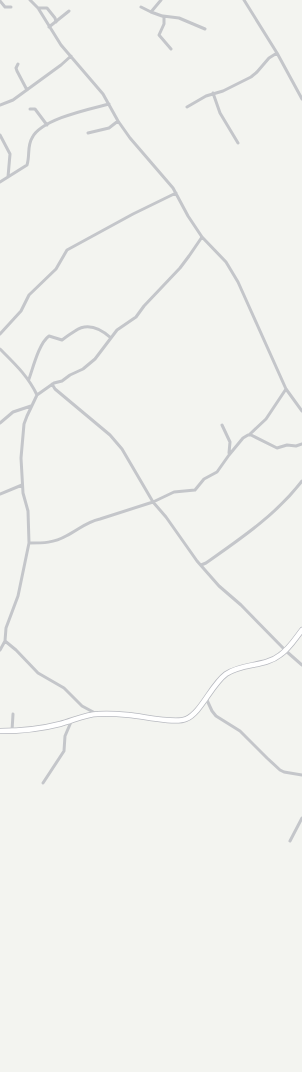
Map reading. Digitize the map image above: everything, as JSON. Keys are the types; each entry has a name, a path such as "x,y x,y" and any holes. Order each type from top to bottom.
{"main road":[{"path":"0,731 45,728 96,714 129,714 181,720 191,716 215,685 226,674 240,668 271,660 286,651 302,630"}],"street":[{"path":"30,0 38,8 61,45 98,87 130,138 146,154 176,193 202,238 218,253 233,272 286,390 302,411"},
{"path":"150,12 161,0"},
{"path":"244,0 277,53 302,99"},
{"path":"0,1 5,7 11,7"},
{"path":"141,6 150,12 162,16 179,18 205,29"},
{"path":"38,8 47,8 55,18 56,22"},
{"path":"49,27 69,11"},
{"path":"162,16 165,20 159,36 171,49"},
{"path":"186,107 206,96 223,91 251,77 269,58 277,53"},
{"path":"0,105 10,102 62,65 71,56"},
{"path":"18,64 16,71 27,90"},
{"path":"213,93 220,113 238,143"},
{"path":"0,182 27,165 28,147 36,131 70,114 109,104"},
{"path":"30,109 35,109 47,125"},
{"path":"88,133 109,128 118,121"},
{"path":"0,135 10,154 8,177"},
{"path":"0,334 20,311 29,295 56,269 66,250 176,193"},
{"path":"0,650 5,641 6,628 15,608 22,583 29,543 28,511 23,493 21,458 23,430 31,406 38,395 52,384 62,381 70,375 83,370 96,359 117,330 136,317 189,256 202,238"},
{"path":"29,379 37,356 46,338 49,336 62,340 76,330 87,327 98,329 110,338"},
{"path":"0,349 29,379 38,395"},
{"path":"52,384 55,389 110,435 122,449 153,502 219,586 302,665"},
{"path":"29,543 56,541 67,536 85,523 153,502 174,492 195,490 204,479 217,472 240,441 266,419 286,390"},
{"path":"0,423 13,412 31,406"},
{"path":"222,425 230,442 229,455"},
{"path":"248,435 251,435 277,448 287,445 296,446 302,444"},
{"path":"201,565 255,528 285,501 302,481"},
{"path":"0,494 22,485"},
{"path":"5,641 38,673 64,688 82,706 96,714"},
{"path":"206,698 216,716 240,731 280,770 302,775"},
{"path":"12,731 13,714"},
{"path":"43,783 64,751 65,736 71,722"},
{"path":"290,841 302,818"}]}
